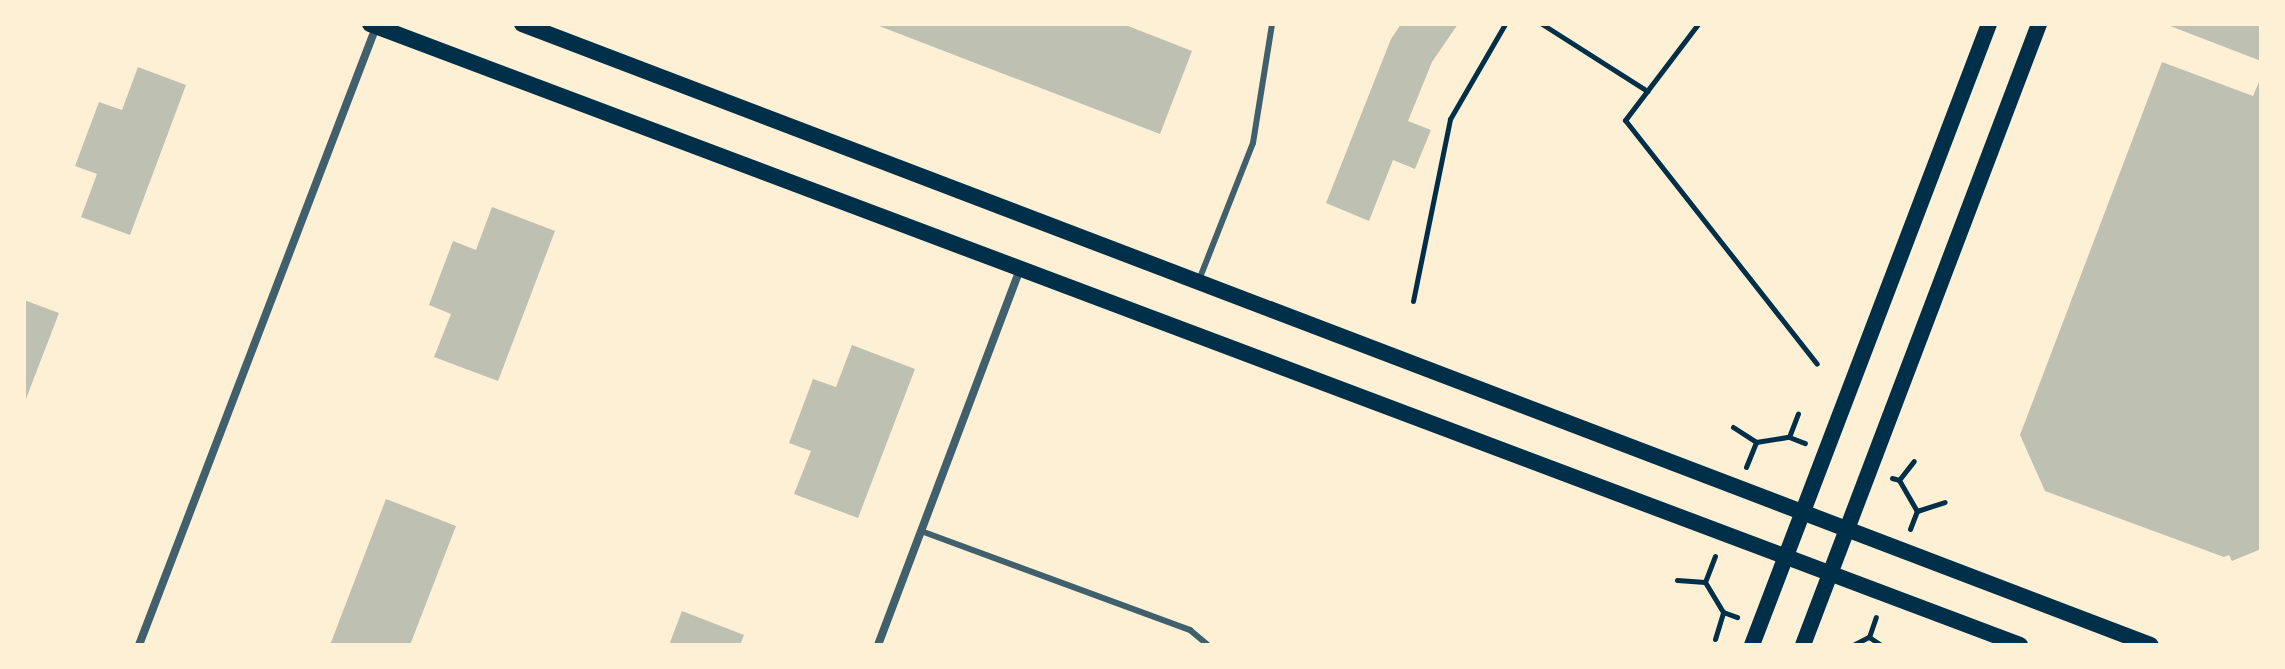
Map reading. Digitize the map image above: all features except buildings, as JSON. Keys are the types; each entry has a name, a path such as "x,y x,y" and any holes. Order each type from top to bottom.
{"main road":[{"path":"522,24 2151,645"},
{"path":"1752,645 1989,24"},
{"path":"1803,645 2039,24"},
{"path":"373,25 2020,645"}],"street":[{"path":"139,645 373,25"},
{"path":"878,645 1020,269"}],"lane":[{"path":"1197,283 1253,143 1272,24"},
{"path":"921,531 1190,630 1208,645"}],"path":[{"path":"1413,301 1450,119 1505,24"},
{"path":"1542,24 1647,91"},
{"path":"1698,24 1625,120 1817,364"},
{"path":"1789,437 1798,414"},
{"path":"1733,427 1756,442"},
{"path":"1899,480 1914,461"},
{"path":"1917,511 1945,502"},
{"path":"1677,580 1705,582"},
{"path":"1715,639 1723,612"},
{"path":"1869,637 1881,645"}]}
